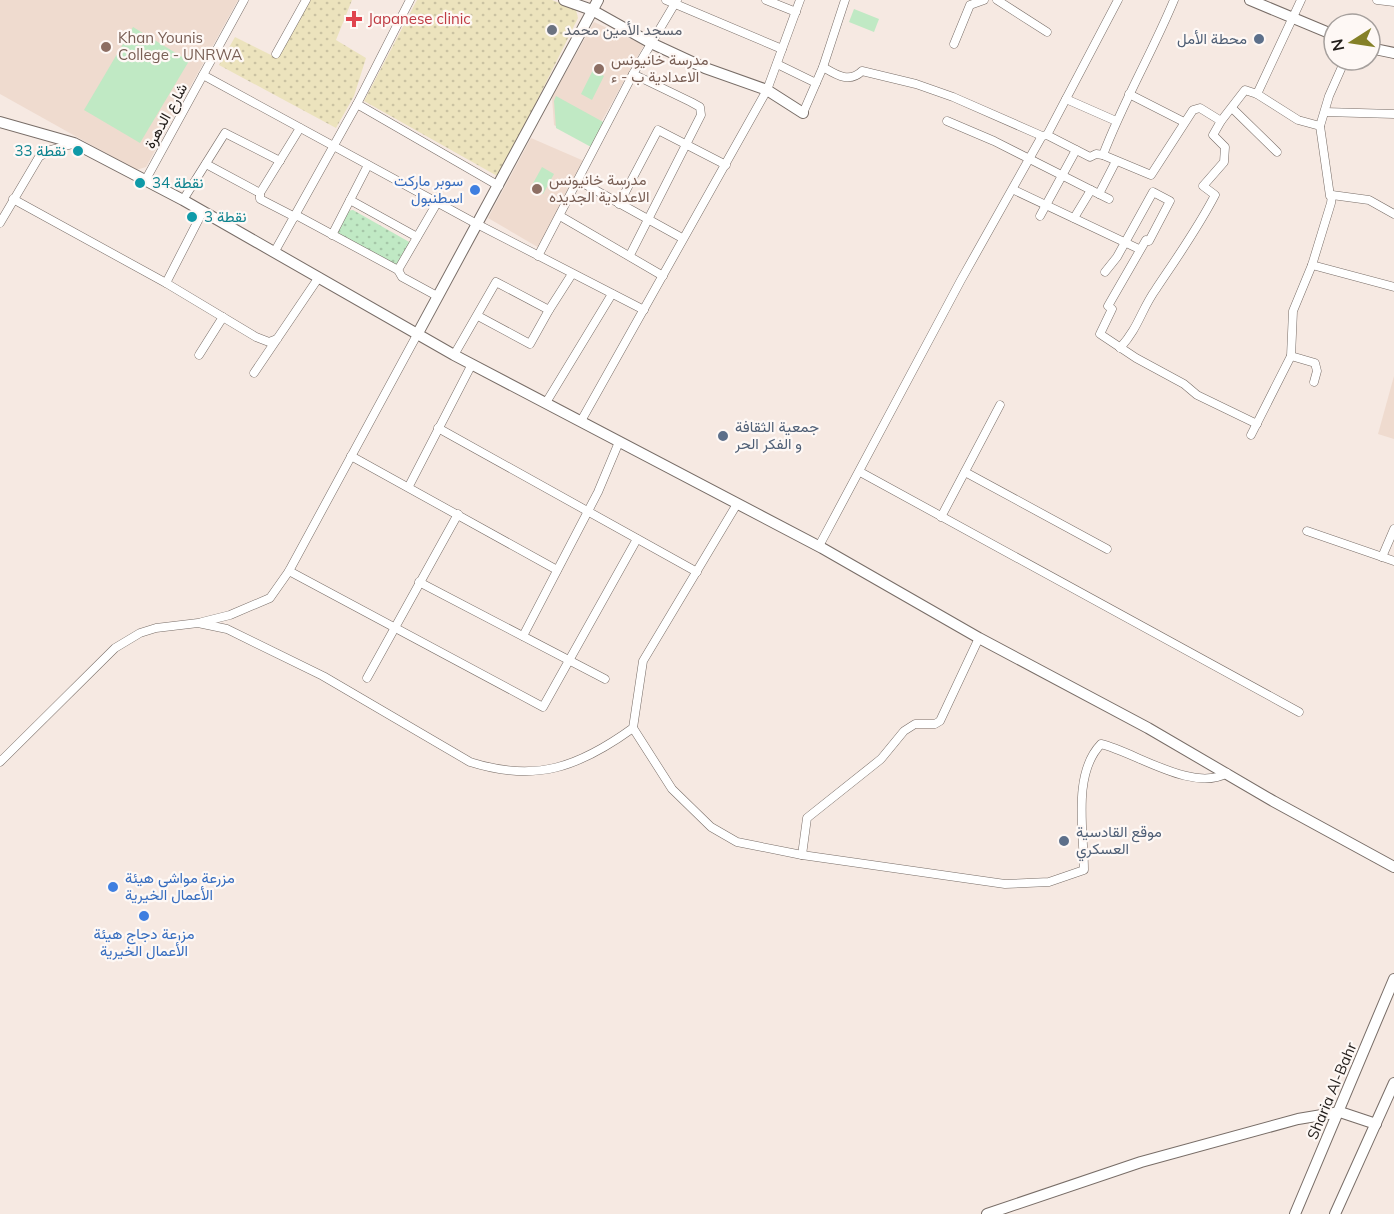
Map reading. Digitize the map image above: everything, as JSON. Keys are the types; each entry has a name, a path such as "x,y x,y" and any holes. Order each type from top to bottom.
{"street":[{"name":"شارع الدهرة","path":"145,181 244,0"},
{"path":"276,54 306,0"},
{"path":"275,251 357,104 410,0"},
{"path":"564,0 592,10 651,43 705,68 767,90 803,113 823,67 845,0"},
{"path":"0,762 115,648 140,633 230,615 270,598 289,571 598,0"},
{"path":"666,0 676,2 782,49"},
{"path":"766,0 796,12"},
{"path":"581,421 767,90 800,0"},
{"path":"954,44 970,5 984,0"},
{"path":"997,0 1047,32"},
{"path":"819,546 960,280 1066,99 1118,0"},
{"path":"1103,155 1116,121 1157,40 1174,0"},
{"path":"1250,0 1322,30"},
{"path":"1257,94 1302,0"},
{"path":"1377,0 1394,2"},
{"path":"538,256 633,74 676,2"},
{"path":"777,64 816,83"},
{"path":"823,67 842,77 854,76 862,71 916,84 953,97 1090,157 1096,154 1103,155 1151,175 1193,110 1200,108 1221,121"},
{"path":"1340,72 1320,126 1330,196 1369,200 1394,214"},
{"path":"630,255 687,147 701,115 700,107 633,74"},
{"path":"203,75 475,224 644,310"},
{"path":"1120,348 1135,331 1155,290 1168,274 1215,195 1203,186 1224,162 1226,147 1213,135 1245,90 1257,94 1298,120 1320,126"},
{"path":"1129,94 1184,122"},
{"path":"1066,99 1116,121"},
{"path":"357,104 499,186"},
{"path":"1233,109 1277,152"},
{"path":"1325,112 1394,114"},
{"path":"947,121 1031,158 1109,199"},
{"path":"0,122 74,143 183,200 454,355 547,401 819,546 978,638 1227,773 1394,867"},
{"path":"300,128 260,193 260,199 398,270 402,277 436,296"},
{"path":"620,204 658,130 687,147 726,165"},
{"path":"183,200 225,133 280,161"},
{"path":"0,223 39,157 50,150 74,143"},
{"path":"1040,216 1076,150"},
{"path":"1099,194 1116,161"},
{"path":"206,164 260,193"},
{"path":"332,235 368,165"},
{"path":"579,181 647,221 682,238"},
{"path":"1014,190 1139,249"},
{"path":"1074,218 1090,190"},
{"path":"1105,272 1117,257 1153,192 1170,201 1149,241 1146,240 1139,249 1108,306 1112,309 1100,334 1120,348 1184,384 1197,395 1257,424"},
{"path":"1251,435 1291,356 1293,311 1312,265 1332,195"},
{"path":"13,199 166,283 256,337 269,342 277,339"},
{"path":"350,200 417,237"},
{"path":"398,270 437,202"},
{"path":"166,283 203,211"},
{"path":"560,216 663,276"},
{"path":"1312,265 1394,287"},
{"path":"478,316 530,344 572,274"},
{"path":"254,373 319,277"},
{"path":"454,355 496,282 549,310"},
{"path":"547,401 612,294"},
{"path":"199,355 223,317"},
{"path":"1291,356 1315,363 1317,371 1314,382"},
{"path":"409,486 472,364"},
{"path":"941,517 999,405"},
{"path":"438,428 697,572"},
{"path":"523,636 588,511 619,441"},
{"path":"351,456 557,570"},
{"path":"965,472 1107,549"},
{"path":"862,473 1299,712"},
{"path":"737,504 643,661 633,728 672,789 711,827 737,842 802,855 1005,884 1049,882 1084,870 1084,780 1088,763 1101,744 1194,778 1219,778 1227,773"},
{"path":"367,678 458,514"},
{"path":"1382,557 1394,529"},
{"path":"1307,531 1394,561"},
{"path":"289,571 543,707 638,539"},
{"path":"419,582 605,679"},
{"path":"198,623 227,629 243,636 355,694 458,757 495,769 528,773 564,766 589,757 633,728"},
{"path":"802,855 807,818 881,759 904,731 915,724 940,721 978,638"},
{"name":"Sharia Al-Bahr","path":"1295,1214 1340,1112 1394,979"},
{"path":"1335,1214 1394,1083"},
{"path":"987,1214 1141,1162 1252,1130 1318,1114 1340,1112 1376,1124"}],"shaded area":[{"name":"Khan Younis College - UNRWA","path":"0,0 238,0 146,167 136,170 0,94"},
{"name":"مدرسة خانيونس الاعدادية ب - ء","path":"594,22 644,45 589,144 554,125 552,97"},
{"name":"مدرسة خانيونس الاعدادية الجديده","path":"531,138 584,161 541,249 488,218"},
{"path":"1394,376 1394,439 1378,434"}],"green space":[{"path":"854,9 879,19 874,32 849,22"},
{"path":"133,27 189,61 140,143 84,110"},
{"path":"593,70 604,76 592,100 581,94"},
{"path":"556,96 605,123 591,147 556,128 554,101"},
{"path":"542,167 554,174 543,194 531,187"},
{"path":"353,210 411,243 399,267 337,233 347,211"}],"sand":[{"path":"307,0 352,0 336,40 366,58 354,96 336,128 219,65 235,37 277,58"},
{"path":"417,0 552,0 576,10 578,18 499,177 364,101"}],"place":[{"name":"Japanese clinic","path":"354,19"},
{"name":"مسجد الأمين محمد","path":"552,30"},
{"name":"محطة الأمل","path":"1259,39"},
{"name":"Khan Younis College - UNRWA","path":"106,47"},
{"name":"مدرسة خانيونس الاعدادية ب - ء","path":"599,69"},
{"name":"نقطة 33","path":"78,151"},
{"name":"نقطة 34","path":"140,183"},
{"name":"مدرسة خانيونس الاعدادية الجديده","path":"537,189"},
{"name":"سوبر ماركت اسطنبول","path":"475,190"},
{"name":"نقطة 3","path":"192,217"},
{"name":"جمعية الثقافة و الفكر الحر","path":"723,436"},
{"name":"موقع القادسية العسكري","path":"1064,841"},
{"name":"مزرعة مواشي هيئة الأعمال الخيرية","path":"113,887"},
{"name":"مزرعة دجاج هيئة الأعمال الخيرية","path":"144,916"}]}
